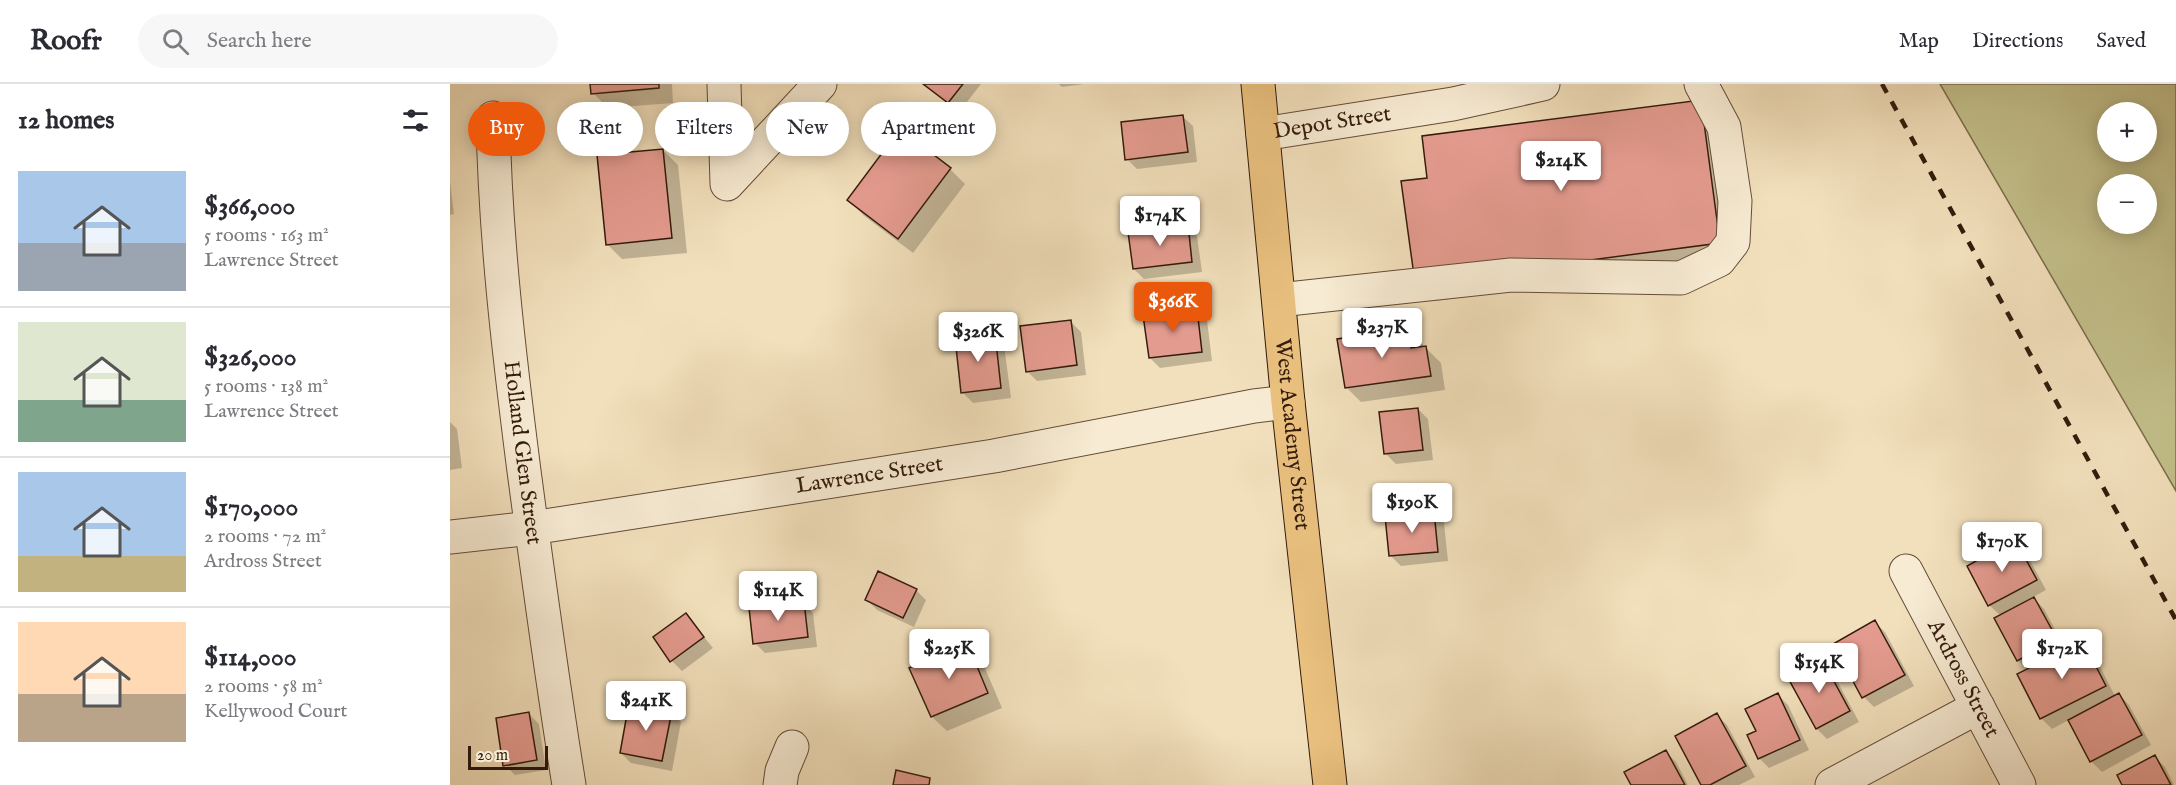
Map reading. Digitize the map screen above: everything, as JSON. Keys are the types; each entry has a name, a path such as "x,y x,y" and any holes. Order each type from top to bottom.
{"main road":[{"name":"West Academy Street","path":"1258,84 1288,402 1330,785"}],"street":[{"path":"724,84 727,184 820,84"},
{"name":"Depot Street","path":"1263,134 1453,104 1541,84"},
{"path":"1279,300 1510,275 1681,278 1719,260 1733,242 1735,201 1724,127 1701,84"},
{"name":"Holland Glen Street","path":"494,156 507,331 532,528 569,785"},
{"name":"Lawrence Street","path":"450,537 532,528 994,456 1254,406 1288,402"},
{"name":"Ardross Street","path":"1906,571 2019,785"},
{"path":"1832,785 1978,707"},
{"path":"780,785 782,771 792,747"}],"shaded area":[{"path":"1940,84 2176,84 2176,491"}],"building":[{"path":"590,84 659,84 659,88 591,94"},
{"path":"923,84 963,84 947,102"},
{"path":"1701,100 1720,243 1415,283 1401,181 1427,178 1422,136"},
{"path":"1183,115 1188,152 1125,160 1121,122"},
{"path":"655,150 655,156 664,156 672,238 606,245 597,156 643,156 643,151"},
{"path":"880,156 935,156 951,168 898,239 847,200"},
{"path":"1188,224 1192,262 1133,269 1128,232"},
{"path":"1197,309 1202,352 1149,358 1143,315"},
{"path":"1071,320 1077,365 1026,372 1020,326"},
{"path":"1408,329 1411,348 1426,346 1431,376 1345,388 1337,339"},
{"path":"995,333 1001,388 961,393 955,338"},
{"path":"1418,408 1423,450 1384,454 1379,412"},
{"path":"1434,511 1438,552 1389,556 1385,516"},
{"path":"2015,539 2037,580 1988,606 1967,566"},
{"path":"878,571 917,589 903,618 865,600"},
{"path":"2034,597 2057,639 2017,661 1994,618"},
{"path":"804,601 808,637 753,644 749,608"},
{"path":"686,613 704,637 670,662 653,637"},
{"path":"1875,620 1905,675 1862,698 1833,644"},
{"path":"2083,641 2106,686 2040,719 2017,674"},
{"path":"967,642 988,693 931,717 909,668"},
{"path":"1822,659 1850,711 1816,729 1788,678"},
{"path":"1778,693 1800,740 1758,759 1747,735 1756,731 1745,709"},
{"path":"2119,693 2142,735 2090,762 2068,720"},
{"path":"629,703 672,711 662,761 620,753"},
{"path":"529,712 537,760 503,766 496,718"},
{"path":"1717,713 1746,766 1710,785 1701,785 1675,736"},
{"path":"1666,750 1685,785 1631,785 1624,772"},
{"path":"2155,755 2171,785 2122,785 2117,775"},
{"path":"896,770 930,778 929,785 893,785"}],"railway":[{"path":"1882,84 2176,620"}]}
